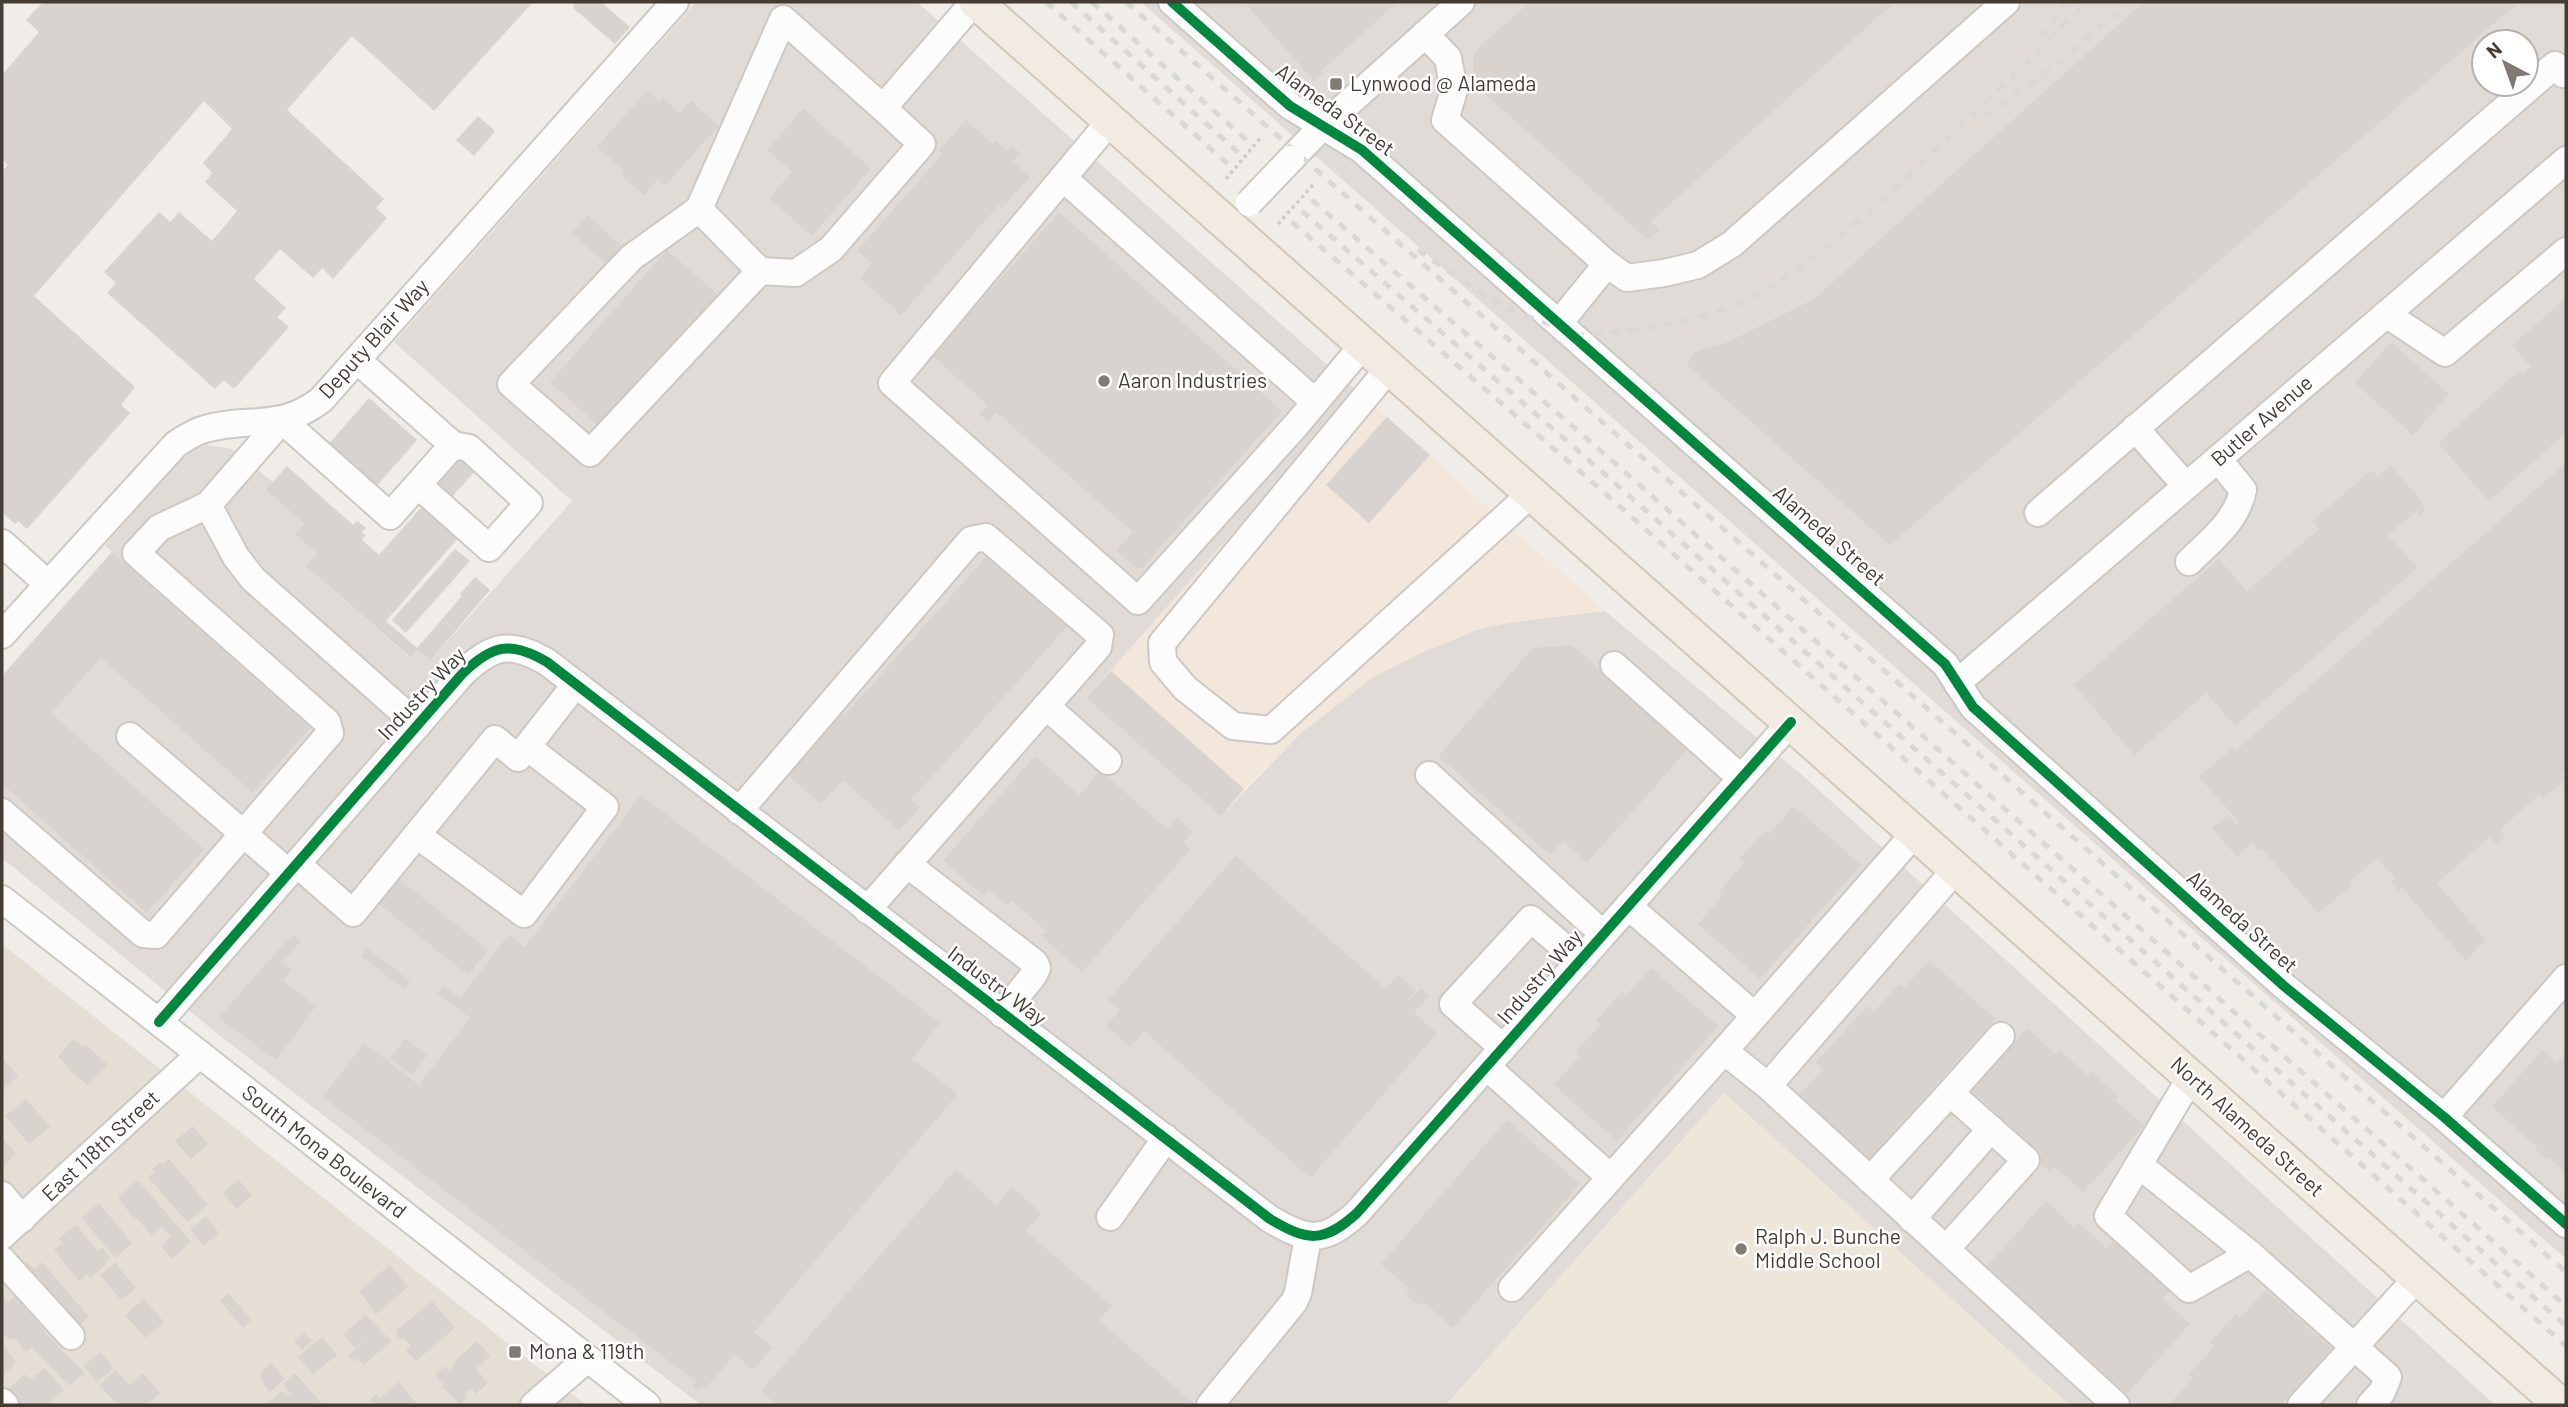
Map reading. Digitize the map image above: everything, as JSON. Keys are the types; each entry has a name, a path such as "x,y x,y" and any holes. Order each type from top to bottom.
{"main road":[{"path":"975,2 1111,120 1239,214 1364,344 1935,850"},
{"name":"North Alameda Street","path":"1935,850 2561,1405"}],"street":[{"name":"Deputy Blair Way","path":"2,635 176,444 206,429 282,420 298,415 321,400 675,2"},
{"path":"883,108 975,2"},
{"name":"Alameda Street","path":"1172,2 1290,106 1362,150 1945,664 1973,707 2284,986 2444,1117"},
{"path":"1239,214 1322,127 1461,2"},
{"path":"1425,34 1448,58 1454,90 1445,120 1607,264 1627,278 1698,265 1732,244 2006,2"},
{"path":"699,209 760,271 796,274 831,249 922,144 783,19 699,209 632,257 511,384 590,453 760,271"},
{"path":"2038,513 2555,65 2565,75"},
{"path":"1111,120 892,383 1138,601 1364,344"},
{"name":"Butler Avenue","path":"1957,683 2566,160"},
{"path":"1063,178 1315,402"},
{"path":"2386,314 2445,353 2566,251"},
{"path":"1559,323 1607,264"},
{"path":"357,360 453,445 469,448 529,503 489,548 418,485"},
{"path":"1390,367 1162,643 1163,662 1185,688 1233,726 1271,730 1532,493"},
{"path":"2,812 143,934 156,935 330,733 327,722 136,553 159,528 208,505 282,420 390,516 453,445"},
{"path":"2136,428 2186,486"},
{"path":"2189,562 2227,525 2241,502 2243,490 2218,459"},
{"path":"208,505 236,557 253,579 418,725"},
{"path":"739,811 971,540 986,537 1100,635 1098,648 867,910"},
{"path":"2,543 48,584"},
{"name":"Industry Way","path":"159,1023 463,674 489,653 518,648 547,662 576,684 1270,1219 1308,1237 1325,1234 1342,1227 1357,1213 1791,722"},
{"path":"1614,665 1741,778"},
{"path":"130,736 243,834 354,914 495,739 518,758 576,684"},
{"path":"1046,706 1108,761"},
{"path":"417,835 524,914 605,807 527,747"},
{"path":"1429,775 1603,934"},
{"path":"1512,1287 1754,1015 1935,850"},
{"path":"1768,1086 1935,850"},
{"path":"907,864 1035,963 1037,968 1033,976 1002,1014"},
{"name":"South Mona Boulevard","path":"2,899 648,1405"},
{"path":"1628,906 1754,1015"},
{"path":"1580,961 1531,919 1453,1004 1495,1058 1610,1177"},
{"path":"2566,978 2444,1117 2566,1224"},
{"path":"1870,1180 2001,1036"},
{"path":"1724,1051 1768,1086 2116,1405"},
{"name":"East 118th Street","path":"2,1236 200,1055"},
{"path":"2191,1077 2108,1216 2189,1289 2250,1254"},
{"path":"1946,1249 2026,1160 1950,1093"},
{"path":"1912,1219 1991,1129"},
{"path":"1110,1217 1166,1138"},
{"path":"2139,1165 2250,1254 2388,1377 2382,1392 2370,1405"},
{"path":"2,1195 22,1219"},
{"path":"1210,1405 1294,1301 1298,1293 1308,1237"},
{"path":"2,1260 71,1336"},
{"path":"2301,1405 2417,1278"},
{"path":"534,1405 587,1359"}],"path":[{"path":"1226,179 1262,136"},
{"path":"1278,224 1314,185"}],"shaded area":[{"path":"696,2 917,2 1358,392 1086,698 1221,816 1302,732 1375,676 1423,652 1480,629 1605,611 1809,781 2495,1405 2069,1405 1724,1093 1446,1405 701,1405 224,1039 2,858 2,676 112,552 105,545 184,456 207,445 232,449 273,482 305,524 295,535 317,553 306,566 410,658 417,650 430,661 572,501 394,342"},
{"path":"1141,2 2566,2 2566,1259"},
{"path":"1358,392 1605,611 1480,629 1423,652 1375,676 1302,732 1244,789 1221,816 1086,698"},
{"path":"2,944 586,1405 2,1405"},
{"name":"Ralph J. Bunche Middle School","path":"1724,1093 2069,1405 1446,1405"}],"building":[{"path":"43,2 533,2 434,111 352,36 287,110 384,199 376,208 387,218 333,279 322,268 313,278 280,249 254,279 286,308 277,317 289,327 234,389 224,380 215,389 107,293 116,283 104,272 159,212 170,222 179,212 212,241 237,211 205,182 212,173 203,163 232,129 204,101 34,296 135,387 121,405 130,413 27,529 18,521 15,524 2,512 2,171 8,165 2,159 2,75 39,32 26,20"},
{"path":"571,2 601,2 630,27 615,44 573,8 575,6"},
{"path":"1244,2 1398,2 1321,71 1323,73 1314,81"},
{"path":"1530,2 1895,2 1651,221 1659,230 1648,240 1473,83 1473,53"},
{"path":"2144,2 2519,2 2489,28 2470,28 2470,44 1890,545 1686,364 1698,350 1726,343 1814,299"},
{"path":"647,91 659,101 663,97 680,113 691,101 719,126 665,185 658,179 644,195 621,175 624,171 597,147"},
{"path":"803,109 871,168 812,236 769,198 792,172 767,150"},
{"path":"478,116 495,131 474,156 456,140"},
{"path":"966,120 993,144 996,141 1007,151 1012,145 1020,153 1013,161 1030,177 1002,208 999,205 901,315 860,278 872,264 857,251 942,154 939,151"},
{"name":"Aaron Industries","path":"1059,212 1282,411 1142,568 1136,568 1116,550 1133,532 996,412 988,421 979,414 988,405 932,356"},
{"path":"587,215 622,246 606,264 572,233"},
{"path":"667,250 718,295 600,427 550,382"},
{"path":"2566,298 2566,433 2489,501 2438,443 2520,370 2522,374 2531,367 2512,345"},
{"path":"2391,342 2449,394 2413,435 2355,383"},
{"path":"369,398 417,440 375,488 327,446"},
{"path":"1387,417 1430,455 1369,523 1326,485"},
{"path":"461,456 476,470 451,498 435,485"},
{"path":"2566,463 2566,771 2562,775 2566,779 2543,799 2539,795 2500,829 2506,836 2496,844 2490,837 2437,883 2485,939 2466,961 2402,888 2398,891 2390,882 2395,878 2377,858 2349,882 2352,885 2318,913 2262,849 2259,851 2253,843 2237,857 2212,828 2228,814 2237,825 2240,823 2199,777 2232,748 2235,751"},
{"path":"287,466 353,525 357,521 366,528 362,532 366,535 362,540 379,555 426,502 445,519 441,524 458,538 386,621 417,648 475,577 490,590 430,661 417,650 411,658 306,566 317,553 295,535 305,524 266,490"},
{"path":"2391,466 2424,504 2422,506 2426,510 2420,515 2417,511 2388,535 2417,568 2235,726 2206,693 2134,755 2074,685 2219,559 2247,591 2319,529 2312,521 2372,470 2378,477"},
{"path":"455,549 470,561 406,633 392,620"},
{"path":"991,551 1071,622 911,800 920,808 899,831 843,780 821,804 786,773 840,712 844,716"},
{"path":"112,552 310,728 253,793 101,658 51,713 204,849 147,913 2,784 2,676"},
{"path":"1572,645 1689,748 1587,863 1563,841 1550,855 1438,756 1533,648"},
{"path":"1111,671 1244,789 1221,816 1086,698"},
{"path":"1035,756 1079,795 1101,771 1167,829 1177,818 1193,832 1183,843 1190,850 1082,972 1041,936 1046,931 1011,900 1007,905 989,890 984,896 943,860"},
{"path":"641,795 940,1023 912,1059 958,1094 754,1332 773,1347 753,1370 735,1354 705,1389 702,1387 699,1391 693,1387 696,1382 323,1097 364,1043 419,1085 470,1018 437,993 443,985 460,998 509,934 525,947"},
{"path":"1794,806 1861,865 1760,979 1698,924 1723,895 1718,892 1744,863 1739,859 1765,831 1769,834"},
{"path":"1236,856 1386,989 1398,975 1416,990 1405,1005 1421,988 1429,996 1414,1013 1437,1033 1310,1178 1144,1031 1130,1047 1106,1026 1120,1010 1108,1000"},
{"path":"398,878 488,950 468,975 378,903"},
{"path":"293,934 301,941 282,962 292,969 283,981 316,1006 276,1060 218,1018"},
{"path":"367,948 410,981 404,989 361,956"},
{"path":"1929,960 1995,1019 1868,1160 1798,1097 1823,1069 1816,1062 1867,1006 1874,1012 1899,984 1904,988"},
{"path":"1651,968 1718,1026 1617,1141 1554,1085 1579,1057 1575,1053 1601,1024 1596,1020 1622,992 1626,996"},
{"path":"2027,1028 2055,1054 2059,1049 2087,1075 2091,1071 2119,1097 2115,1100 2144,1126 2083,1192 2055,1167 2050,1172 2036,1159 2041,1154 1971,1090"},
{"path":"405,1038 427,1055 412,1075 390,1059"},
{"path":"73,1039 84,1047 86,1045 108,1065 88,1085 66,1068 68,1066 58,1057"},
{"path":"2542,1050 2557,1063 2566,1053 2566,1173 2548,1157 2546,1159 2535,1149 2537,1147 2492,1107"},
{"path":"2,1057 18,1076 2,1091"},
{"path":"26,1099 50,1127 29,1144 5,1116"},
{"path":"1507,1120 1580,1184 1453,1328 1424,1302 1420,1306 1406,1294 1410,1289 1381,1264"},
{"path":"193,1126 208,1144 191,1159 175,1141"},
{"path":"2,1137 16,1154 2,1167"},
{"path":"169,1159 208,1205 187,1222 148,1177 155,1172 152,1169 160,1162 162,1165"},
{"path":"956,1169 997,1205 1012,1187 1041,1213 1026,1231 1112,1306 1099,1320 1195,1405 777,1405 761,1391"},
{"path":"238,1179 252,1195 237,1209 223,1193"},
{"path":"138,1180 191,1242 171,1259 161,1246 171,1237 162,1227 152,1236 137,1218 135,1220 118,1197"},
{"path":"2046,1201 2074,1227 2078,1222 2106,1248 2113,1241 2169,1291 2163,1299 2190,1324 2127,1394 1986,1267"},
{"path":"99,1203 132,1243 115,1258 82,1218"},
{"path":"206,1216 219,1233 203,1246 190,1229"},
{"path":"76,1225 97,1251 102,1248 110,1258 105,1262 107,1264 90,1278 87,1274 79,1281 54,1250 62,1243 58,1239"},
{"path":"42,1262 89,1317 74,1330 18,1272 28,1263 34,1269"},
{"path":"115,1263 136,1288 121,1300 100,1275"},
{"path":"390,1265 408,1287 376,1314 359,1291"},
{"path":"2266,1290 2332,1349 2281,1405 2169,1405 2193,1378 2189,1374 2215,1346 2210,1342 2236,1314 2240,1318"},
{"path":"228,1293 252,1320 243,1328 220,1301"},
{"path":"15,1296 85,1373 69,1386 32,1347 26,1352 14,1338 11,1340 2,1334 2,1299 4,1297 8,1302"},
{"path":"144,1299 164,1322 146,1338 125,1315"},
{"path":"432,1301 455,1328 416,1361 406,1350 411,1346 404,1338 400,1339 396,1335 396,1331"},
{"path":"366,1315 391,1341 364,1365 358,1358 354,1362 349,1355 367,1339 354,1348 343,1334"},
{"path":"304,1332 312,1341 302,1350 294,1341"},
{"path":"322,1337 337,1355 313,1374 298,1357"},
{"path":"477,1341 490,1356 476,1369 488,1383 476,1394 471,1388 464,1394 467,1398 460,1404 442,1387 444,1385 435,1375 445,1366 449,1370 454,1366 452,1364"},
{"path":"5,1348 16,1362 2,1374 2,1351"},
{"path":"100,1352 114,1368 97,1382 83,1366"},
{"path":"271,1363 285,1379 270,1392 260,1373"},
{"path":"45,1368 64,1390 50,1402 52,1405 13,1405 3,1394 25,1374 30,1380"},
{"path":"116,1370 129,1385 143,1373 160,1393 147,1405 118,1405 99,1385"},
{"path":"295,1373 323,1405 265,1405 282,1391 287,1396 290,1393 283,1384"},
{"path":"399,1382 418,1405 374,1405 369,1400 377,1394 380,1398"}],"railway":[{"path":"1046,2 1229,165"},
{"path":"1071,2 1240,154"},
{"path":"1092,2 1250,143"},
{"path":"1126,2 2566,1272"},
{"path":"2042,37 2065,2"},
{"path":"1418,250 1495,302 1573,336 1655,326 1695,318 1734,305 1777,283 1835,241 1939,147 2087,2"},
{"path":"1984,116 2054,67 2130,2"},
{"path":"1312,200 1609,458 2566,1306"},
{"path":"1302,211 1599,469 2566,1326"},
{"path":"1292,222 1590,480 2566,1346"}],"cycle path":[{"path":"1172,2 1290,106 1362,150 1945,664 1973,707 2284,986 2444,1117 2566,1224"},
{"path":"159,1022 462,674 492,652 512,648 547,662 1270,1219 1294,1232 1315,1236 1334,1230 1357,1213 1791,722"}],"place":[{"name":"Lynwood @ Alameda","path":"1336,84"},
{"name":"Aaron Industries","path":"1104,381"},
{"name":"Ralph J. Bunche Middle School","path":"1741,1249"},
{"name":"Mona & 119th","path":"515,1352"}]}
